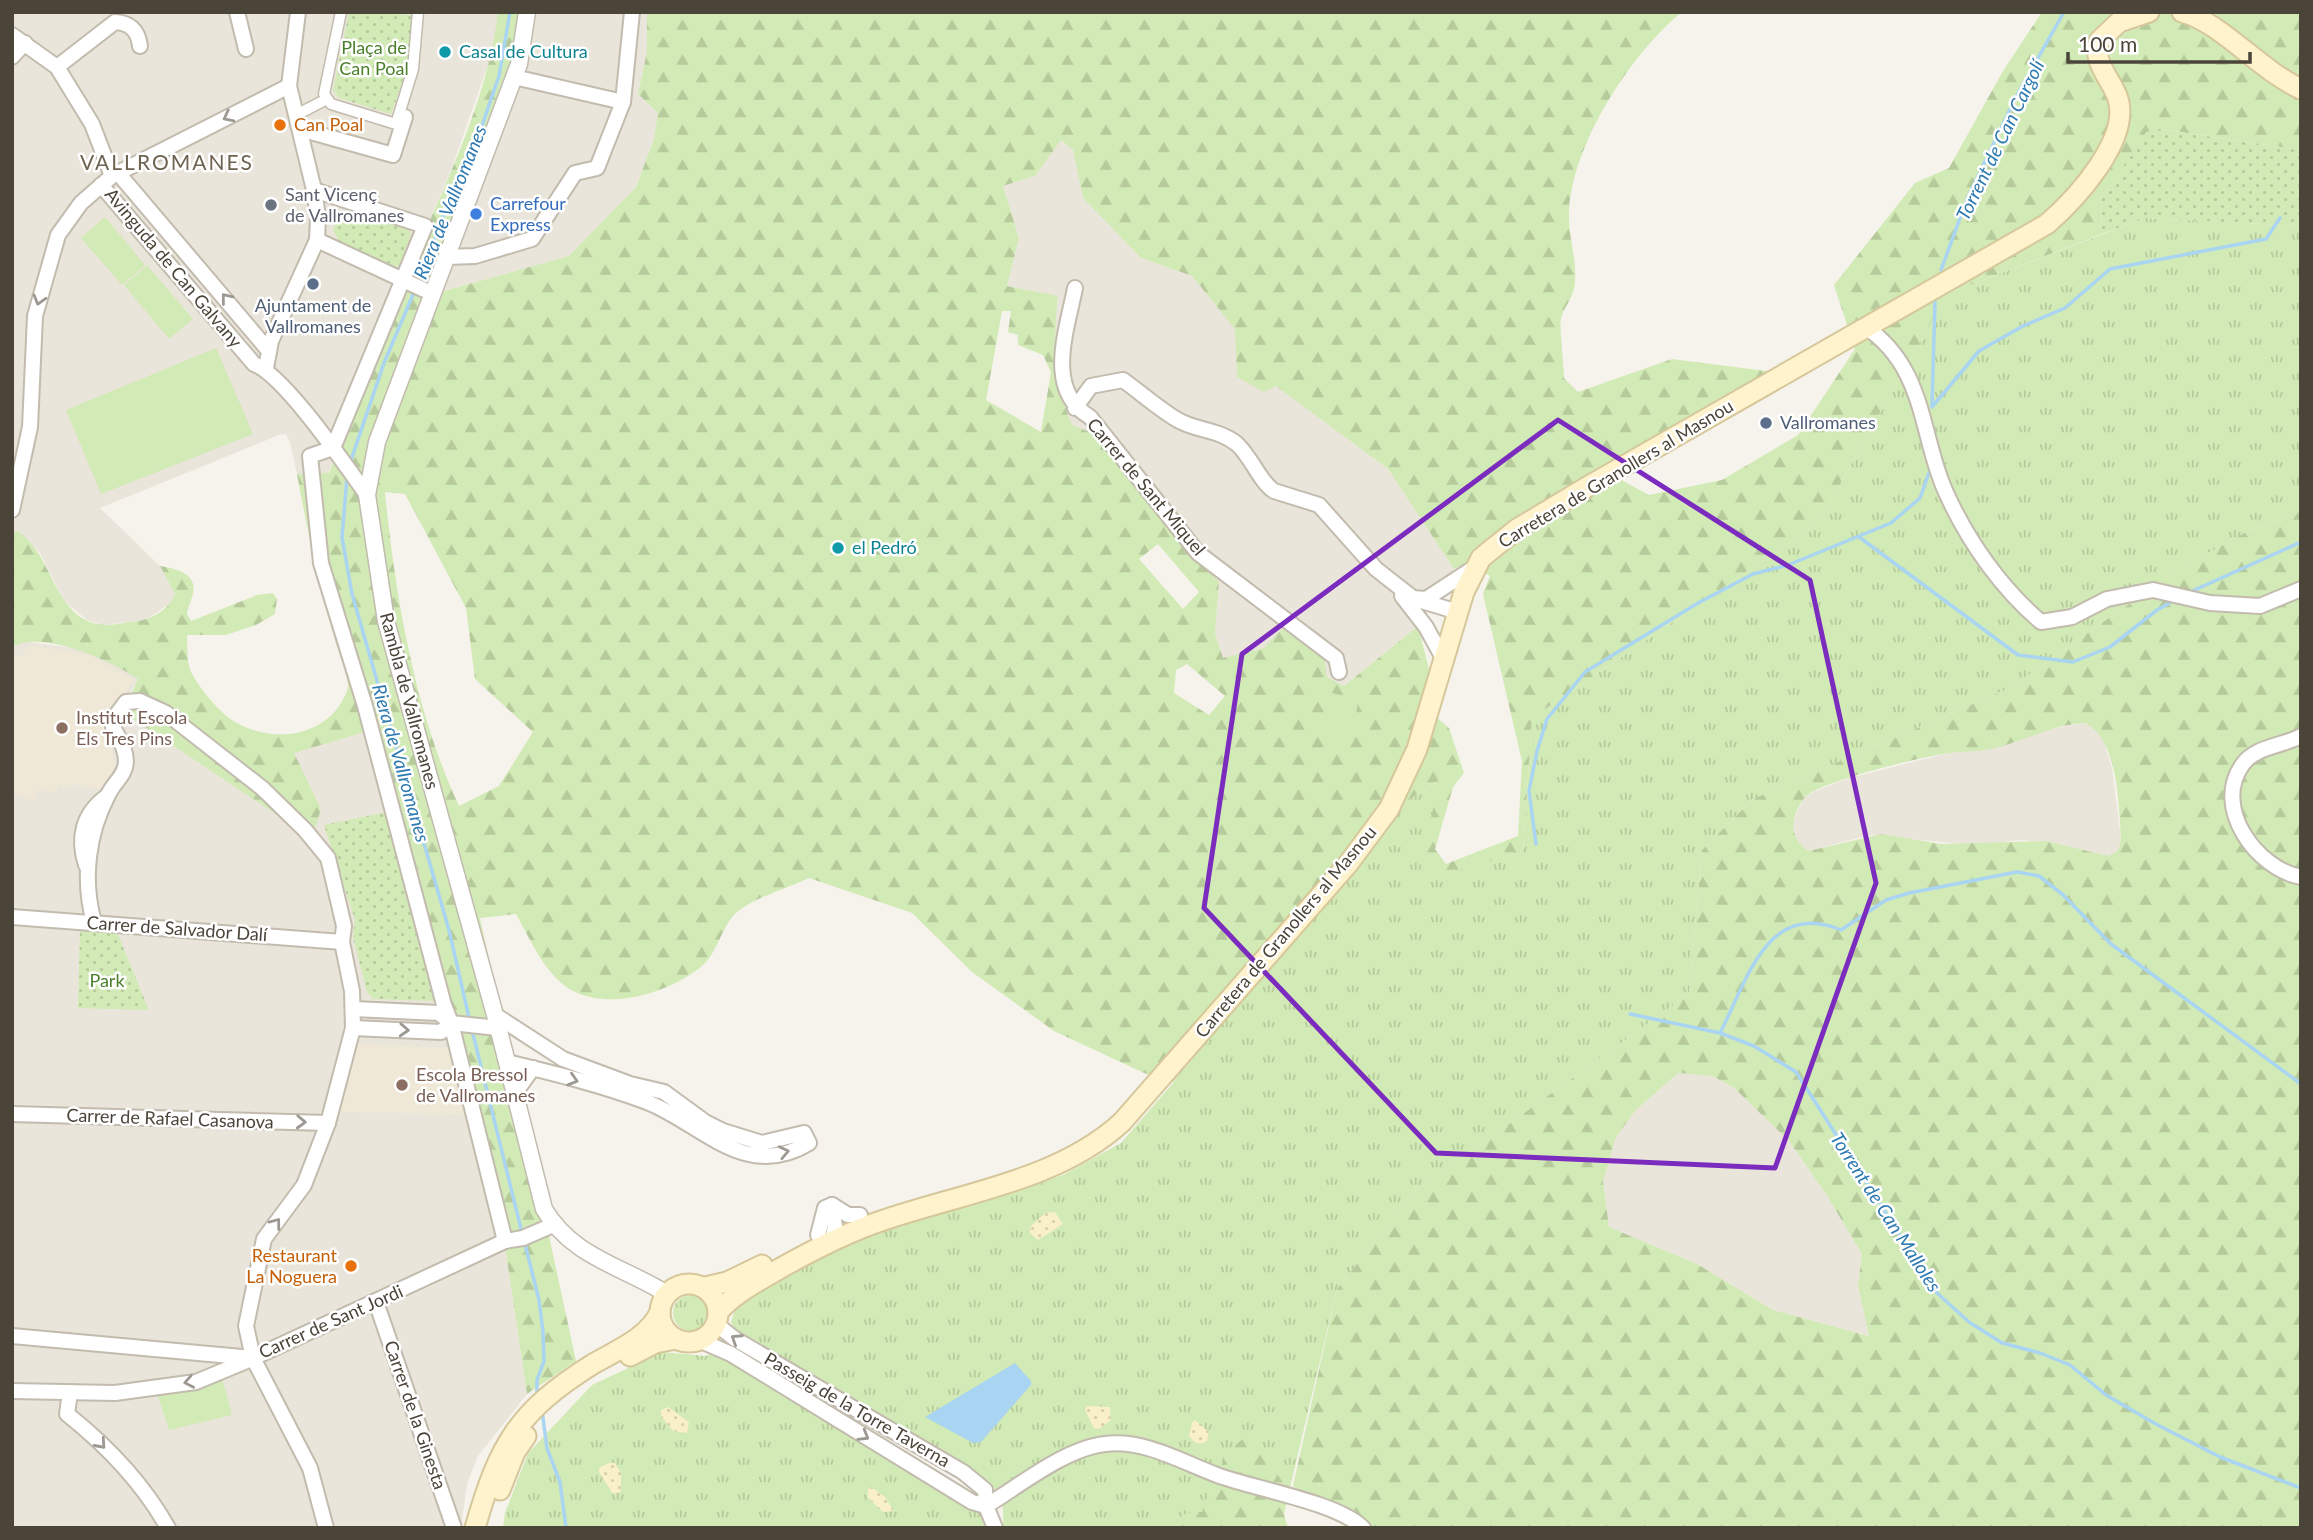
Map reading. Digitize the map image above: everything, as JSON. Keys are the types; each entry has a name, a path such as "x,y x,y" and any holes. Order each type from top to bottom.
{"main road":[{"name":"Carretera de Granollers al Masnou","path":"705,1287 745,1275 828,1234 878,1222 1036,1171 1091,1148 1122,1122 1348,864 1389,809 1406,778 1444,660 1449,611 1475,567 1489,550 1517,529 1864,326 2009,247 2061,212 2104,158 2119,131 2120,109 2100,63 2099,41 2119,22 2149,12"},
{"path":"2182,12 2208,22 2260,66 2301,89"},
{"name":"Carretera de Granollers al Masnou","path":"717,1318 736,1295 860,1215 935,1193 1036,1171"},
{"path":"475,1528 500,1454 532,1419 561,1394 646,1333 664,1303 683,1284 705,1287 713,1295 717,1318 699,1340 685,1342 676,1339 664,1328 664,1303"},
{"path":"561,1394 642,1349 676,1339"},
{"path":"487,1528 506,1472 532,1419"}],"street":[{"path":"237,12 246,49"},
{"path":"265,368 269,351 317,240 318,217 314,190 289,86 298,12"},
{"path":"341,12 324,94 331,104 396,124 413,69 418,12"},
{"name":"Rambla de Vallromanes","path":"527,12 514,77 377,442 367,495 386,621 497,1022 544,1209 553,1225 580,1250 664,1303"},
{"path":"446,257 475,256 532,239 575,173 597,168 623,102 632,12"},
{"path":"57,68 94,35 115,22 130,26 139,34 141,46"},
{"name":"Avinguda de Can Galvany","path":"12,35 57,68 92,124 111,178 254,364 265,368 333,448 367,495"},
{"path":"12,57 26,43"},
{"path":"514,77 623,102"},
{"path":"12,510 30,427 35,316 58,235 80,203 111,178 289,86"},
{"path":"298,122 327,99"},
{"path":"298,122 393,155 405,117"},
{"name":"Avinguda de Can Galvany","path":"111,178 269,351"},
{"path":"314,190 425,226 333,448 310,456 321,563 365,706 444,1005 452,1023 505,1241"},
{"path":"317,240 431,293"},
{"name":"Carrer de Sant Miquel","path":"1075,288 1061,359 1065,388 1074,408 1090,417 1198,552 1336,658 1339,672"},
{"path":"1864,326 1898,357 1919,396 1935,463 1949,500 1992,568 2018,602 2040,622 2072,617 2108,599 2152,590 2210,603 2260,606 2301,589"},
{"path":"1074,408 1091,386 1123,380 1177,420 1213,431 1236,443 1255,464 1267,487 1319,505 1376,569 1395,586 1413,598 1449,611"},
{"path":"1413,598 1426,599 1475,567"},
{"path":"1395,586 1444,660"},
{"path":"1429,634 1430,619 1449,611"},
{"path":"94,922 88,870 93,840 107,797 124,773 124,744 113,727 117,714 126,702 140,701 166,713 262,788 306,830 328,859 344,926 342,942 354,1009 353,1028 328,1123 304,1185 264,1239 246,1325 253,1358 310,1468 326,1528"},
{"path":"2301,736 2250,758 2238,773 2233,793 2236,815 2256,851 2274,867 2301,877"},
{"name":"Carrer de Salvador Dalí","path":"12,917 342,942"},
{"path":"354,1009 439,1013 452,1023"},
{"path":"353,1028 441,1032 452,1023 497,1022 524,1035 582,1068 664,1092 705,1122 732,1135 762,1143 804,1133 808,1143 780,1155 728,1148 648,1102 533,1068 506,1057 524,1035"},
{"path":"515,1093 533,1068"},
{"name":"Carrer de Rafael Casanova","path":"12,1114 328,1123"},
{"path":"828,1234 832,1205 848,1215 860,1215"},
{"name":"Carrer de Sant Jordi","path":"12,1336 253,1358 505,1241 523,1238 553,1225"},
{"name":"Carrer de la Ginesta","path":"376,1303 454,1528"},
{"name":"Passeig de la Torre Taverna","path":"717,1318 736,1339 963,1472 985,1490 986,1506 995,1528"},
{"name":"Passeig de la Torre Taverna","path":"699,1340 731,1354 972,1502 986,1506"},
{"path":"12,1391 115,1393 196,1382 253,1358"},
{"path":"69,1392 67,1414 92,1434 155,1505 168,1528"},
{"path":"986,1506 1078,1451 1104,1444 1129,1444 1176,1457 1218,1475 1314,1504 1363,1528"}],"highlighted area":[{"path":"1558,420 1810,580 1876,883 1775,1168 1436,1153 1204,908 1242,654"}],"shaded area":[{"path":"12,12 498,12 494,48 451,170 390,314 328,474 297,474 290,442 286,434 279,435 100,508 160,566 175,594 173,601 146,620 103,625 87,620 64,601 40,553 17,531 12,533"},
{"path":"532,12 647,12 647,51 638,94 658,113 654,139 636,187 570,256 443,291 445,273"},
{"path":"1060,140 1073,150 1083,198 1141,258 1192,276 1236,329 1237,378 1276,386 1388,469 1454,569 1418,626 1344,686 1264,648 1223,659 1215,633 1219,582 1095,435 1072,425 1061,400 1053,347 1058,297 1007,286 1019,238 1003,186 1035,176"},
{"path":"22,641 80,649 116,663 139,679 127,697 321,809 293,752 375,729 460,1036 506,1253 527,1394 478,1456 467,1484 461,1528 12,1528 12,648"},
{"name":"Institut Escola Els Tres Pins","path":"29,645 90,655 133,679 120,704 110,735 115,767 105,785 98,789 70,784 68,788 58,785 56,793 39,788 34,801 12,793 12,655 22,656"},
{"path":"2083,723 2094,727 2102,735 2112,768 2121,839 2118,851 2108,857 2059,844 2022,840 1972,845 1870,835 1808,851 1798,844 1793,831 1794,819 1804,797 1815,791 1849,778 1948,753 1988,749 2047,730"},
{"name":"Escola Bressol de Vallromanes","path":"356,1044 450,1048 465,1114 339,1112"},
{"path":"1678,1073 1712,1076 1734,1088 1789,1141 1826,1194 1862,1254 1858,1285 1870,1336 1773,1310 1697,1264 1609,1227 1603,1181 1616,1137 1635,1111"}],"green space":[{"name":"Plaça de Can Poal","path":"349,12 412,15 408,66 391,114 339,98 333,90"},
{"path":"498,12 532,12 445,273 444,291 569,256 636,187 654,139 658,113 638,94 647,51 647,12 1682,12 1662,30 1624,76 1592,131 1580,160 1572,188 1569,214 1574,289 1561,323 1564,378 1578,392 1672,359 1774,372 1603,470 1649,495 1722,480 1798,435 1855,349 1834,285 1915,183 1949,168 2003,71 2042,12 2301,12 2301,150 2160,129 2147,132 2101,199 2102,234 1947,294 1818,523 1532,718 1523,852 1418,881 1439,780 1394,810 1174,1082 1144,1073 1054,1031 972,972 912,913 809,878 741,909 729,921 708,960 689,975 657,991 623,999 588,997 563,985 540,957 516,914 480,918 576,1361 527,1394 506,1253 460,1036 375,729 294,753 321,809 311,842 301,831 123,712 138,679 95,656 58,644 25,642 12,647 12,533 17,531 30,542 75,613 89,621 114,625 144,620 160,612 175,594 160,566 180,571 193,583 194,589 187,614 191,621 257,595 273,593 277,599 275,614 256,625 226,635 187,635 191,672 224,714 253,730 270,734 303,731 330,716 341,704 348,684 318,576 297,474 329,473 400,290 463,141 493,45","holes":["1061,140 1073,150 1083,198 1141,258 1192,276 1235,329 1237,377 1264,392 1276,386 1388,469 1454,569 1466,564 1490,576 1483,594 1522,761 1518,836 1446,864 1435,849 1453,787 1464,773 1449,728 1421,704 1429,669 1418,626 1344,686 1327,677 1324,658 1282,629 1264,648 1223,658 1215,633 1219,582 1095,434 1072,425 1061,393 1056,362 1058,296 1007,286 1019,238 1003,186 1035,176","1002,311 1011,311 1008,332 1018,335 1018,345 1043,355 1051,372 1041,432 986,400","385,492 405,494 466,608 475,679 533,732 499,786 459,806 430,732 419,692 395,571","1158,544 1199,592 1183,609 1139,559","1187,664 1225,696 1209,715 1174,693 1176,670"]},
{"path":"2159,129 2301,150 2301,226 2145,218 2102,234 2101,199 2146,132"},
{"path":"353,208 407,226 411,234 400,265 391,268 341,245 333,230 339,214"},
{"path":"105,217 145,265 122,285 81,238"},
{"path":"2145,218 2301,226 2301,512 2248,531 2177,570 2010,688 1753,799 1702,850 1689,994 1413,1193 1337,1289 1289,1492 1197,1528 1003,1528 1002,1504 998,1493 980,1477 736,1332 731,1322 736,1307 783,1276 868,1236 1063,1175 1121,1143 1174,1082 1394,810 1441,779 1419,880 1523,852 1532,718 1818,523 1947,294"},
{"path":"147,265 193,319 169,339 124,285"},
{"path":"216,348 253,434 101,494 66,410"},
{"path":"2301,512 2301,1528 1349,1528 1293,1486 1337,1289 1413,1193 1689,994 1702,850 1753,799 2010,688 2177,570 2248,531","holes":["2084,723 2095,730 2104,742 2114,774 2121,839 2118,851 2108,856 2046,841 1941,844 1882,834 1808,851 1794,834 1795,817 1804,798 1832,783 1918,759 1991,749 2060,727","1678,1073 1712,1076 1734,1088 1789,1141 1826,1194 1862,1254 1858,1285 1869,1336 1773,1310 1697,1264 1609,1227 1603,1181 1616,1137 1635,1111"]},
{"path":"1330,692 1358,702 1352,738 1322,730"},
{"path":"387,812 438,1001 373,999 367,992 353,937 355,920 324,825"},
{"name":"Park","path":"80,928 116,930 149,1010 78,1008"},
{"path":"691,1295 704,1300 709,1313 704,1326 691,1331 678,1326 673,1313 678,1300"},
{"path":"717,1351 970,1503 980,1514 985,1528 503,1528 505,1513 528,1453 592,1385 662,1352 706,1356"},
{"path":"222,1378 232,1415 169,1430 157,1394"},
{"path":"1244,1438 1255,1440 1289,1492 1284,1514 1288,1528 1175,1528 1185,1514 1202,1512 1213,1480 1220,1481 1223,1456"}],"sand":[{"path":"1055,1212 1063,1224 1038,1240 1030,1233 1030,1227 1045,1213"},
{"path":"1087,1406 1110,1407 1111,1420 1099,1429 1094,1428 1085,1410"},
{"path":"668,1407 689,1422 687,1433 673,1431 661,1416 661,1410"},
{"path":"1195,1420 1209,1432 1204,1443 1197,1443 1189,1436"},
{"path":"615,1463 621,1473 621,1492 613,1494 599,1472 599,1468"},
{"path":"871,1487 885,1497 894,1511 883,1512 868,1498 868,1490"}],"water":[{"path":"1015,1363 1031,1381 1031,1385 981,1442 973,1443 925,1417"}],"waterway":[{"name":"Riera de Vallromanes","path":"418,283 454,188 476,143 499,76 510,12"},
{"name":"Torrent de Can Cargolí","path":"1941,270 1967,199 2017,95 2064,12"},
{"path":"1932,407 1979,351 2023,326 2065,308 2110,269 2266,239 2280,218"},
{"name":"Riera de Vallromanes","path":"350,463 384,363 415,290"},
{"path":"1932,405 1935,301"},
{"path":"1536,844 1529,791 1537,751 1547,719 1585,672 1698,603 1753,574 1788,565 1891,523 1920,498 1930,470"},
{"name":"Riera de Vallromanes","path":"347,477 342,537 352,594 449,930 470,1022"},
{"path":"1859,537 2018,655 2073,662 2110,647 2157,610 2175,600"},
{"path":"2188,593 2301,542"},
{"path":"1720,1033 1751,969 1777,935 1795,926 1816,923 1841,930 1886,900 2017,872 2039,876 2062,894 2111,944 2301,1084"},
{"name":"Torrent de Can Malloles","path":"1630,1014 1720,1033 1754,1046 1796,1072 1937,1293 1969,1322 2002,1343 2040,1353 2070,1365 2106,1395 2220,1457 2301,1488"},
{"name":"Riera de Vallromanes","path":"472,1030 522,1233"},
{"name":"Riera de Vallromanes","path":"524,1240 539,1300 543,1332 544,1361 537,1380 537,1397"},
{"name":"Riera de Vallromanes","path":"542,1411 547,1448 560,1482 566,1528"}],"place":[{"name":"Casal de Cultura","path":"445,52"},
{"name":"Can Poal","path":"280,125"},
{"name":"Sant Vicenç de Vallromanes","path":"271,205"},
{"name":"Carrefour Express","path":"476,214"},
{"name":"Ajuntament de Vallromanes","path":"313,284"},
{"name":"Vallromanes","path":"1766,423"},
{"name":"el Pedró","path":"838,548"},
{"name":"Institut Escola Els Tres Pins","path":"62,728"},
{"name":"Escola Bressol de Vallromanes","path":"402,1085"},
{"name":"Restaurant La Noguera","path":"351,1266"}],"district":[{"name":"VALLROMANES","path":"167,163"}]}
